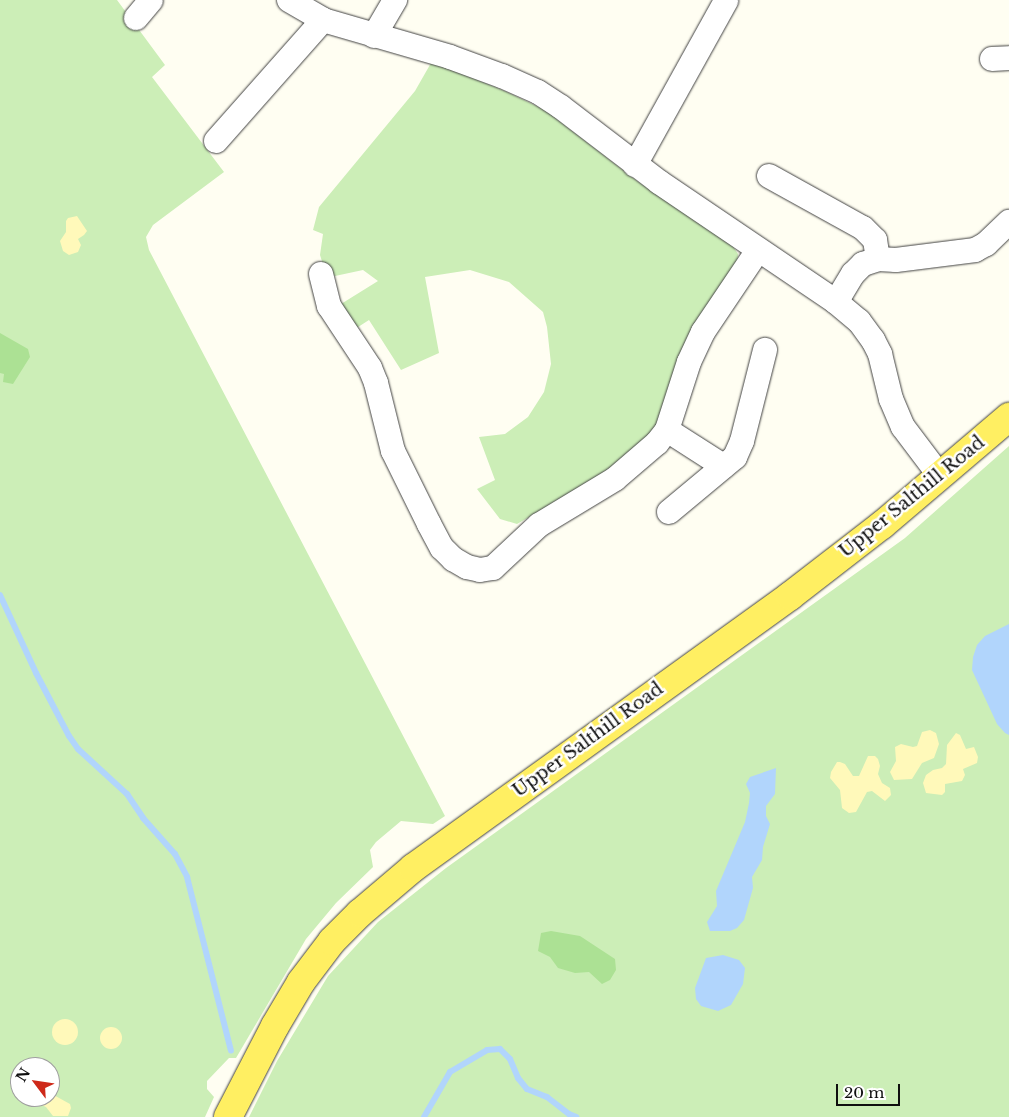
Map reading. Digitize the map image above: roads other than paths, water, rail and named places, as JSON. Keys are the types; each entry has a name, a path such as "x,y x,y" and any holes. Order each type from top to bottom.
{"main road":[{"name":"Upper Salthill Road","path":"228,1117 275,1026 301,982 332,941 360,913 413,868 790,596 882,525 1009,417"}],"street":[{"path":"136,18 152,0"},
{"path":"289,0 323,20 450,58 518,82 561,107 635,165 836,302 868,331 880,354 890,399 902,426 940,476"},
{"path":"374,36 395,0"},
{"path":"635,165 726,1"},
{"path":"216,140 323,20"},
{"path":"769,176 863,228 874,240 878,259"},
{"path":"836,302 853,274 863,264 878,259 896,260 975,250 986,244 1009,222"},
{"path":"321,274 329,306 360,352 376,382 393,451 429,524 442,548 453,560 467,567 480,570 493,568 538,525 615,479 657,443 667,430 689,362 703,332 758,250"},
{"path":"669,512 735,457 742,441 765,350"},
{"path":"667,430 723,466"}],"water":[{"path":"1009,624 1009,735 997,724 972,670 973,657 977,645 985,636"},
{"path":"776,768 775,794 766,806 766,816 770,824 763,847 762,860 752,877 753,888 744,920 737,928 730,931 710,931 707,922 717,906 716,891 745,822 750,793 746,784 750,777"},
{"path":"723,955 739,960 745,968 743,984 731,1005 718,1011 701,1006 696,999 695,988 706,958"}],"waterway":[{"path":"0,595 36,673 69,736 78,749 127,794 143,818 175,854 187,877 231,1051"},
{"path":"424,1117 450,1072 487,1050 500,1049 510,1059 518,1078 527,1089 547,1097 569,1114 576,1117"}]}
